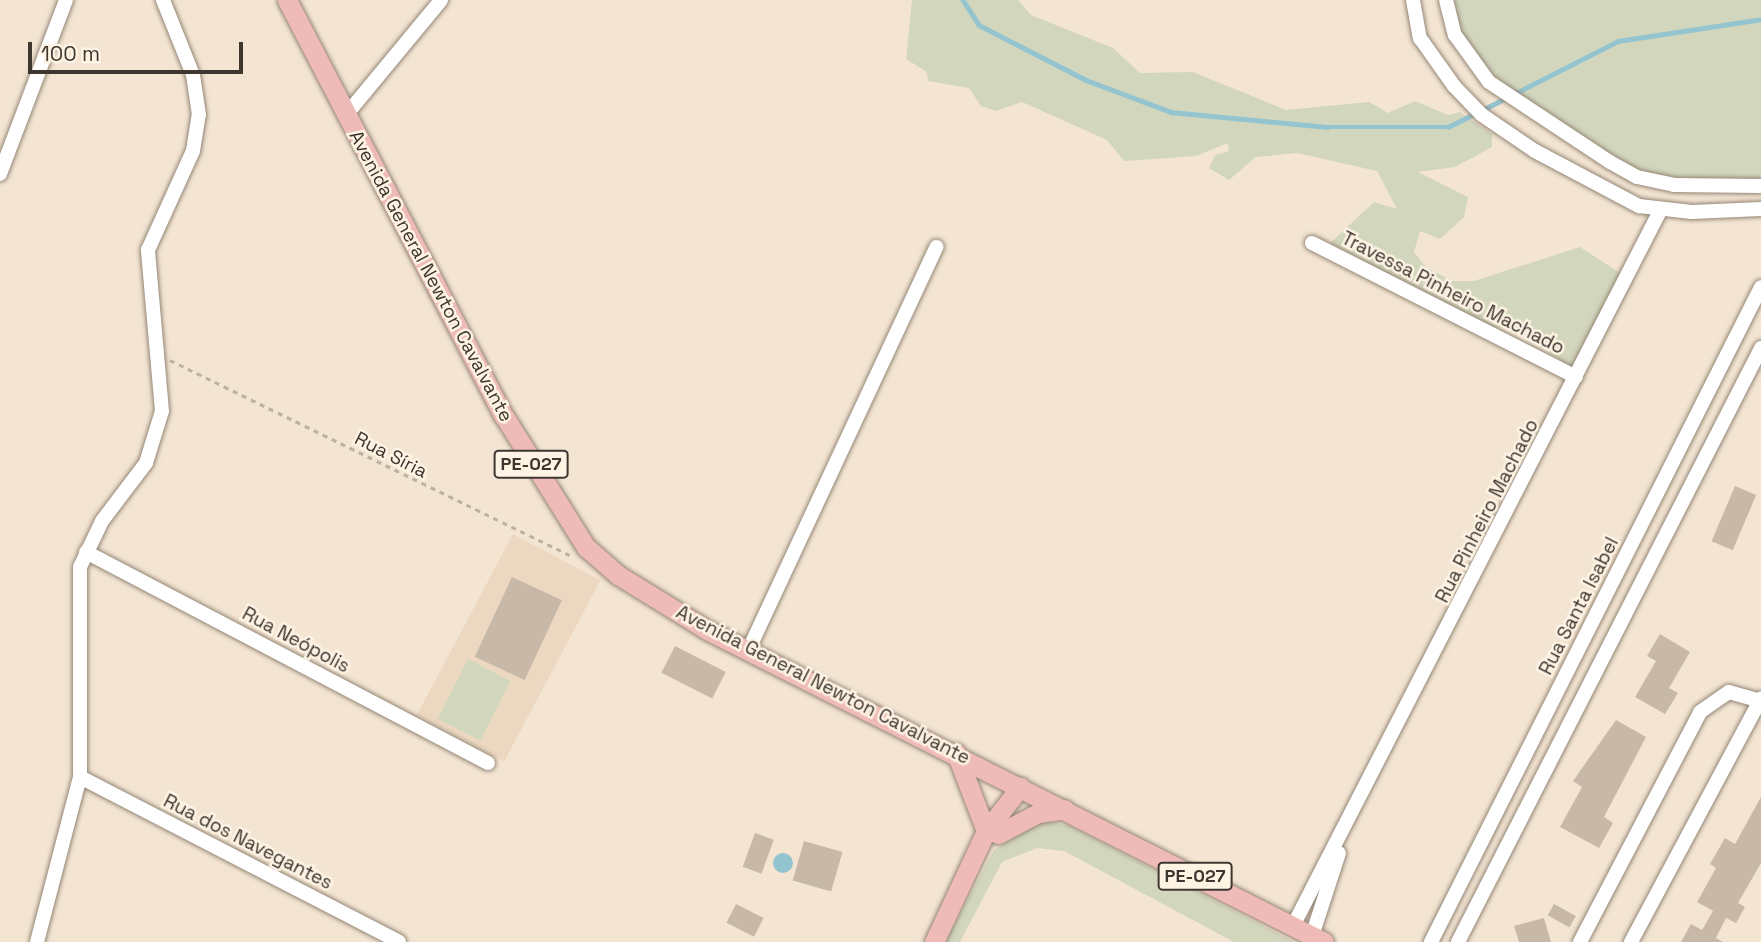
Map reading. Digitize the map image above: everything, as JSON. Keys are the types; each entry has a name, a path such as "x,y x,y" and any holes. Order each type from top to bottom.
{"main road":[{"name":"Avenida General Newton Cavalvante","path":"287,0 346,115 566,522 618,575 748,651 955,752 1318,939"},
{"path":"955,752 992,833"},
{"path":"934,942 992,833 1020,787"},
{"path":"992,833 1038,813 1066,809"}],"street":[{"path":"0,174 65,0"},
{"path":"37,942 80,777 84,716 76,588 86,552 153,447 162,411 148,250 193,151 199,116 193,75 163,0"},
{"path":"346,115 441,0"},
{"path":"1413,0 1420,38 1477,111 1600,188 1660,211 1761,209"},
{"path":"1446,0 1464,51 1500,91 1637,177 1674,185 1761,186"},
{"name":"Rua Pinheiro Machado","path":"1348,828 1660,211"},
{"name":"Travessa Pinheiro Machado","path":"1312,243 1576,377"},
{"path":"748,651 936,247"},
{"name":"Rua Santa Isabel","path":"1431,942 1761,287"},
{"path":"1458,942 1761,348"},
{"name":"Rua Neópolis","path":"86,552 488,763"},
{"path":"1580,942 1700,712 1728,692 1760,700 1630,942"},
{"name":"Rua dos Navegantes","path":"80,777 399,942"},
{"path":"1293,926 1348,828"},
{"path":"1318,939 1348,828"}],"path":[{"name":"Rua Síria","path":"155,352 580,559"}],"shaded area":[{"path":"513,534 600,580 504,761 417,715"}],"green space":[{"path":"912,0 1018,0 1031,15 1113,48 1140,73 1193,72 1286,110 1369,102 1388,113 1415,101 1448,115 1460,112 1492,134 1492,147 1455,167 1418,172 1468,197 1464,217 1440,239 1420,231 1414,252 1426,267 1452,281 1474,281 1580,247 1623,275 1573,368 1512,329 1491,327 1330,243 1374,202 1397,209 1377,171 1297,153 1256,157 1229,180 1209,168 1215,155 1229,151 1228,143 1196,156 1124,161 1107,140 1022,102 996,111 981,106 969,88 928,81 927,72 906,59"},
{"path":"1455,0 1761,0 1761,182 1661,176 1632,168 1517,98 1490,74 1460,31"},
{"path":"468,659 511,681 480,740 438,719"},
{"path":"1044,820 1070,826 1294,942 1234,942 1064,851 1037,848 1002,862 960,942 945,942 994,850"}],"water":[{"path":"783,853 790,856 793,863 790,870 783,873 776,870 773,863 776,856"}],"building":[{"path":"1735,486 1756,495 1733,550 1712,541"},
{"path":"512,577 562,600 525,680 475,657"},
{"path":"1660,634 1690,652 1669,688 1678,693 1665,714 1635,697 1656,661 1647,656"},
{"path":"675,646 726,672 712,699 661,673"},
{"path":"1616,720 1646,737 1604,817 1613,823 1599,848 1560,827 1582,787 1573,781"},
{"path":"1761,797 1761,863 1738,903 1745,907 1736,923 1726,918 1716,938 1723,942 1681,942 1691,924 1702,930 1713,911 1697,902 1716,868 1710,864 1725,838 1735,844"},
{"path":"755,833 774,840 761,874 743,867"},
{"path":"804,841 842,852 831,891 793,880"},
{"path":"736,904 764,918 754,937 726,923"},
{"path":"1554,904 1576,916 1570,927 1548,915"},
{"path":"1544,918 1551,942 1519,942 1514,926"}],"waterway":[{"path":"963,0 979,25 1086,80 1171,112 1327,127 1448,127 1506,98"},
{"path":"1514,94 1618,41 1761,19"}]}
